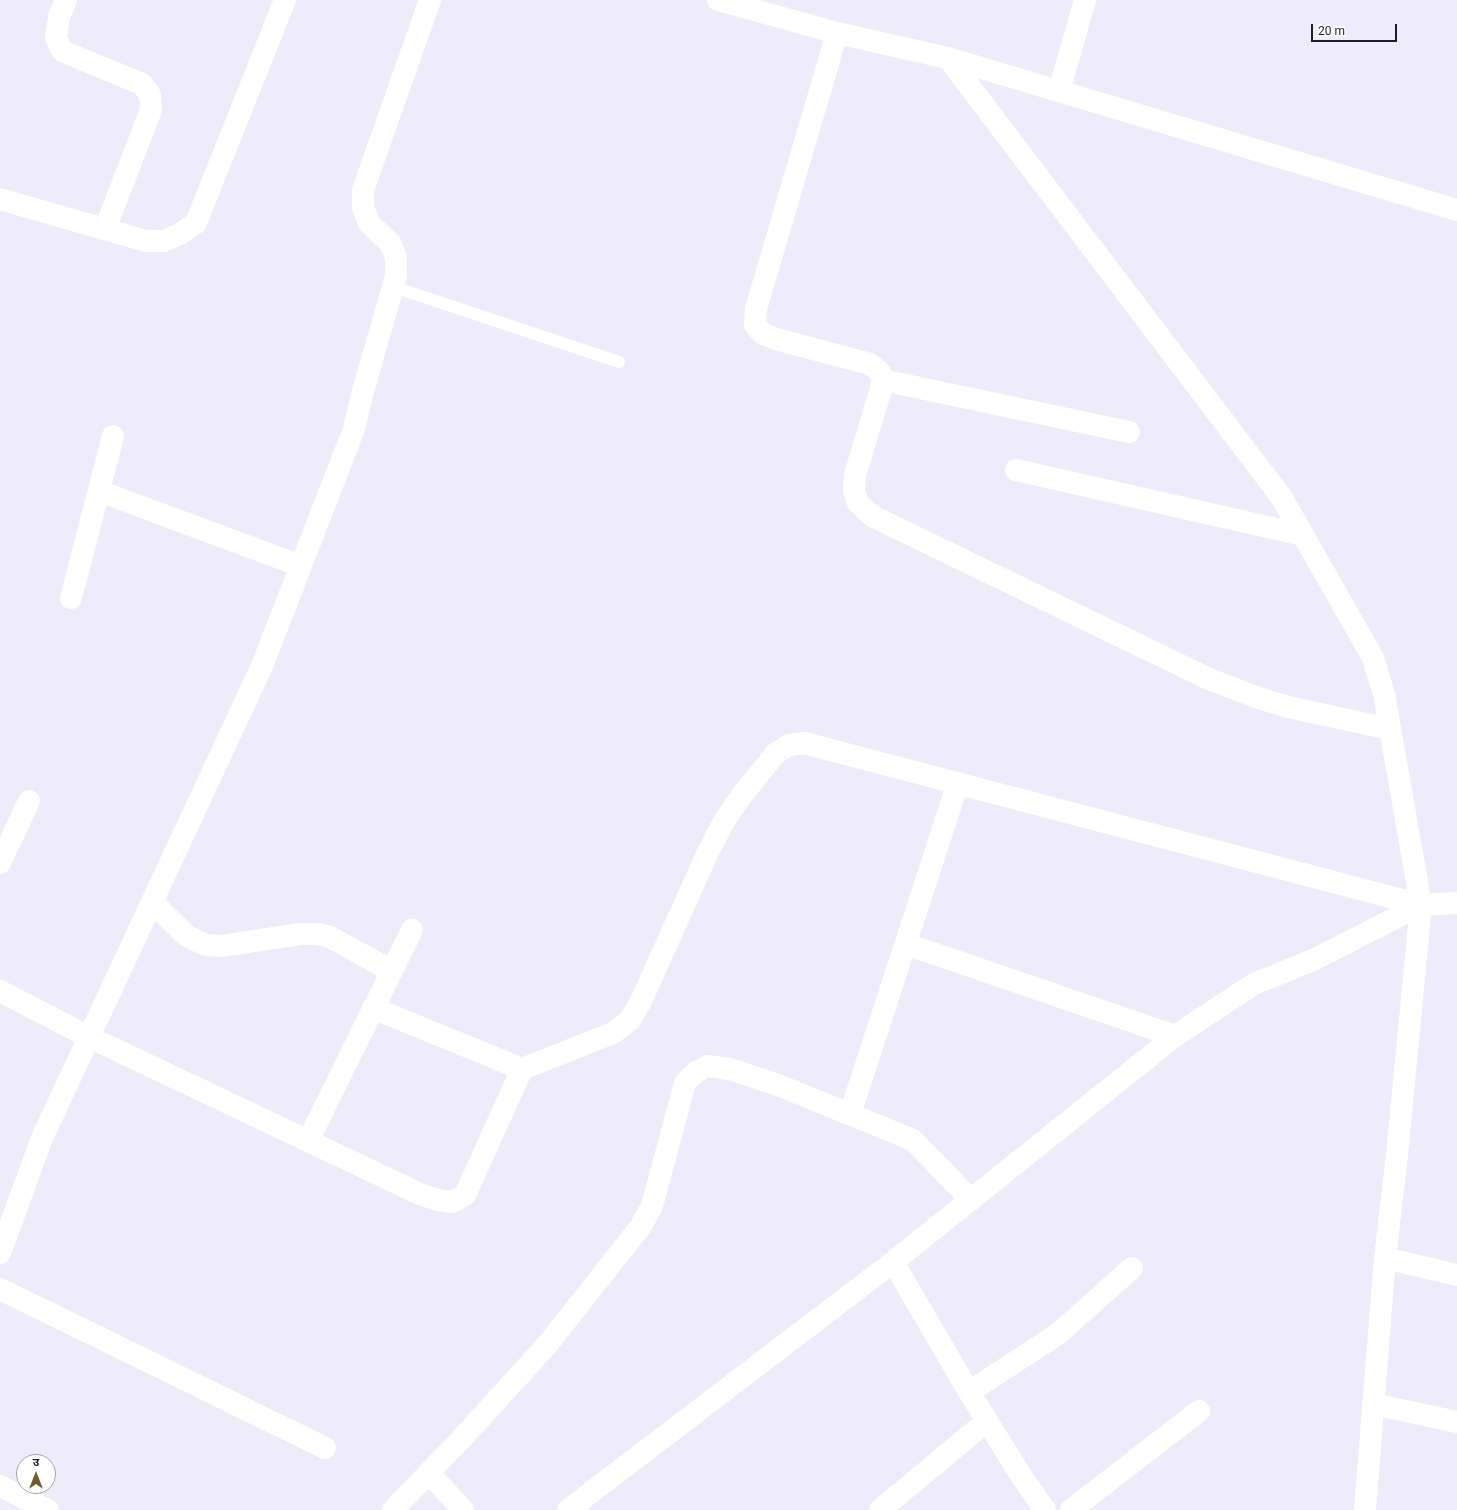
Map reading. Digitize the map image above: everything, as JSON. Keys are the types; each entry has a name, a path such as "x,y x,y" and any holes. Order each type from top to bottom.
{"street":[{"path":"66,0 59,17 56,38 62,51 142,84 150,95 151,110 105,229"},
{"path":"0,199 146,241 164,241 180,234 196,223 285,0"},
{"path":"0,1253 42,1138 262,666 354,429 363,391 396,276 396,257 390,243 369,223 363,207 363,190 430,0"},
{"path":"718,0 837,33 948,58 1457,210"},
{"path":"1059,91 1085,0"},
{"path":"837,33 756,309 755,325 763,334 776,339 870,364 880,372 882,380 881,389 854,476 854,490 858,502 872,516 1209,679 1256,697 1288,707 1390,729"},
{"path":"948,58 1282,498 1373,658 1384,694 1421,905 1398,1147 1385,1258 1365,1510"},
{"path":"882,380 1129,432"},
{"path":"71,598 113,436"},
{"path":"1016,470 1303,535"},
{"path":"99,491 301,566"},
{"path":"373,1008 522,1069 613,1033 630,1020 641,1001 708,852 723,823 739,798 775,754 789,745 804,742 1421,905 1457,903"},
{"path":"850,1114 958,783"},
{"path":"0,863 28,801"},
{"path":"152,902 187,936 206,945 221,946 300,934 318,934 330,938 392,971"},
{"path":"568,1510 893,1262 1175,1036 1254,984 1313,960 1421,905"},
{"path":"308,1142 412,930"},
{"path":"906,944 1175,1036"},
{"path":"0,991 89,1037 308,1142 420,1194 438,1200 452,1202 465,1195 522,1069"},
{"path":"393,1510 429,1473 546,1345 641,1226 652,1206 685,1083 696,1072 708,1066 730,1069 778,1085 913,1140 971,1200"},
{"path":"1385,1258 1457,1275"},
{"path":"893,1262 969,1392 1020,1474 1045,1510"},
{"path":"969,1392 1058,1334 1132,1268"},
{"path":"0,1289 325,1448"},
{"path":"1373,1404 1457,1422"},
{"path":"1071,1510 1199,1411"},
{"path":"880,1510 987,1421"},
{"path":"429,1473 463,1510"},
{"path":"0,1486 48,1510"}],"lane":[{"path":"394,287 618,362"}]}
